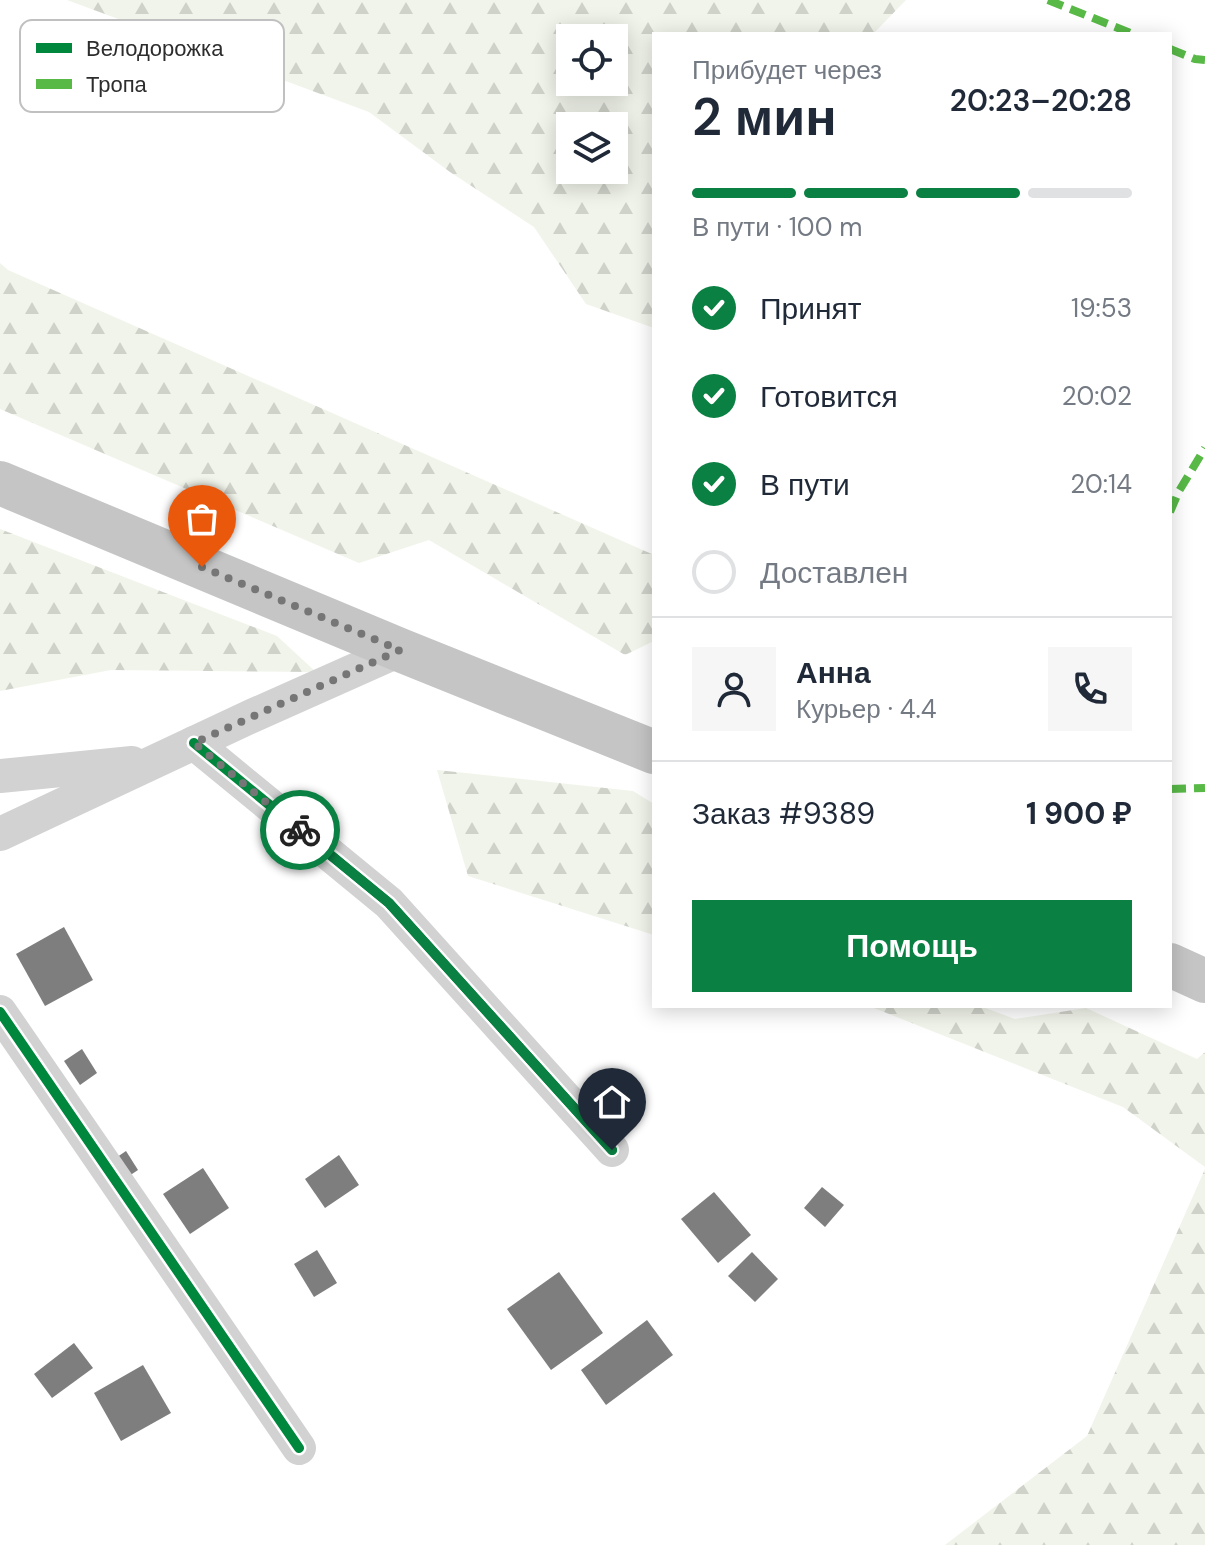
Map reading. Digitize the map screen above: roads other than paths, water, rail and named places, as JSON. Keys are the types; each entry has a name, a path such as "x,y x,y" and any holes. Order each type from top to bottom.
{"main road":[{"path":"0,483 652,751"},
{"path":"1172,966 1205,981"}],"street":[{"path":"0,834 400,650"},
{"path":"194,743 389,903 612,1150"},
{"path":"0,776 156,761"},
{"path":"0,1012 299,1448"}]}
